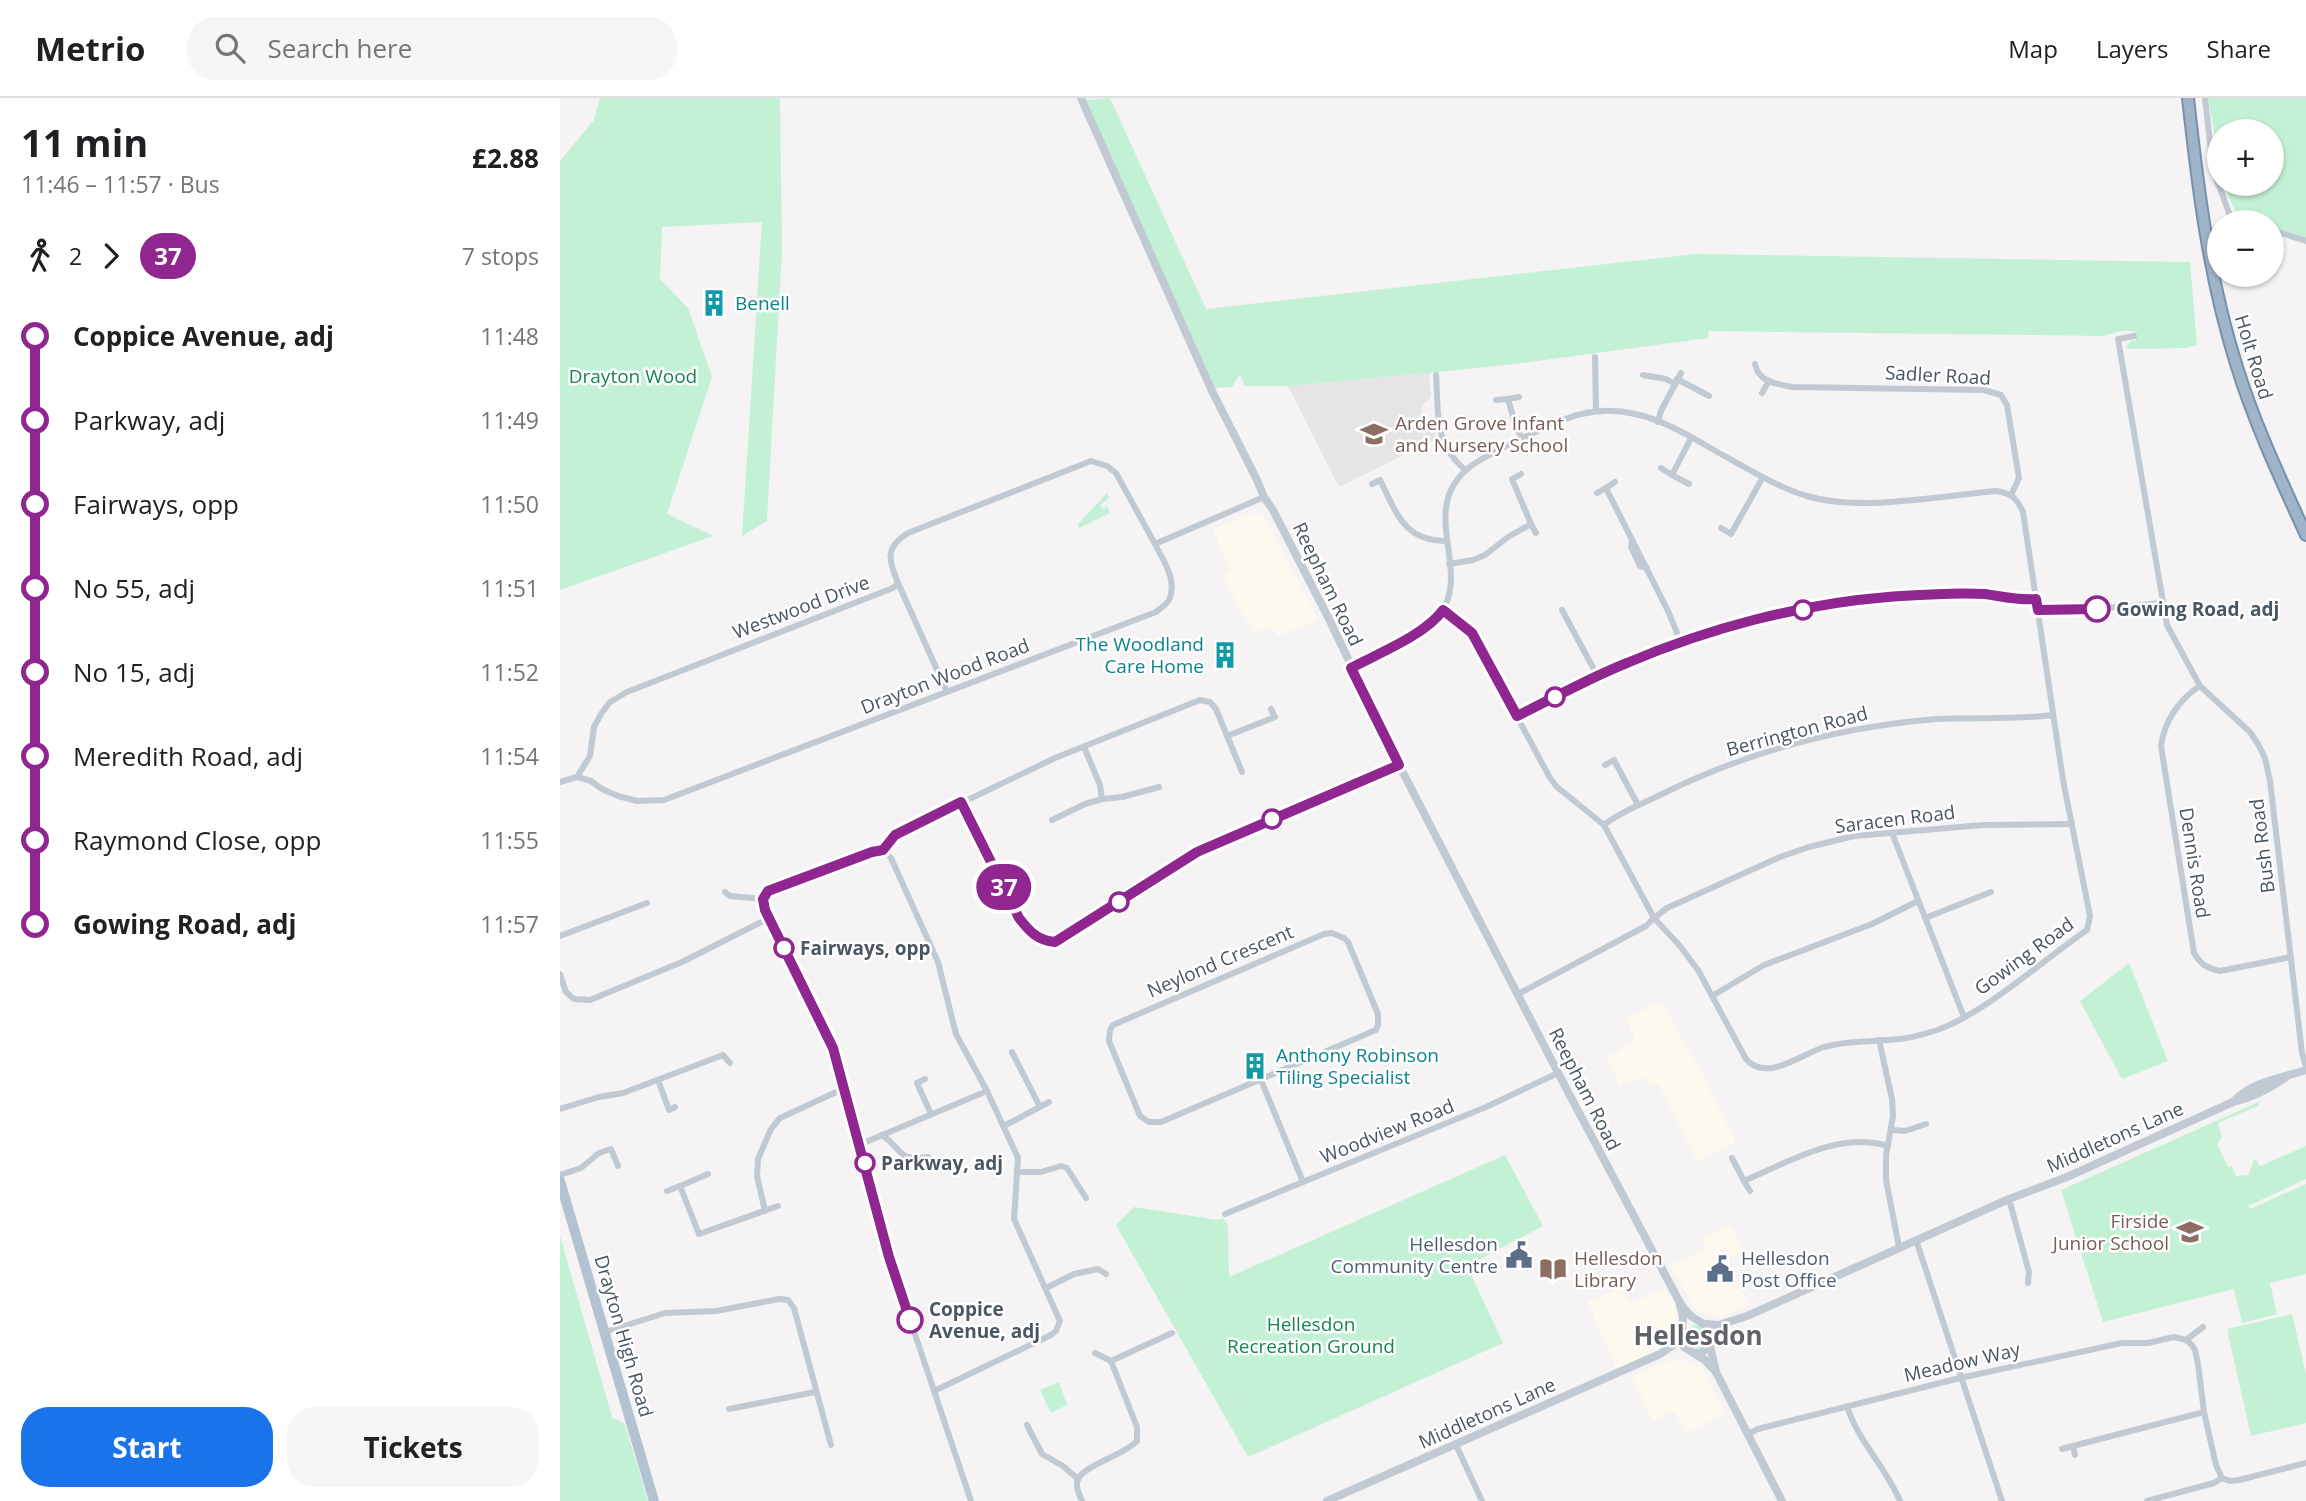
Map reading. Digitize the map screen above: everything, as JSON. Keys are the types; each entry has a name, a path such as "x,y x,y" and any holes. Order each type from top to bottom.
{"highway":[{"name":"Holt Road","path":"2189,98 2202,219 2220,306 2251,406 2306,535"}],"main road":[{"name":"Drayton High Road","path":"560,1181 564,1209 605,1332 654,1501"}],"street":[{"name":"Reepham Road","path":"1081,98 1212,391 1264,497 1310,581 1399,765 1679,1301 1689,1314 1710,1328 1716,1372 1782,1501"},
{"path":"2205,98 2213,170 2228,210"},
{"path":"2284,234 2306,241"},
{"name":"Bush Road","path":"2134,336 2118,339 2167,625 2200,687 2250,732 2266,758 2306,1068"},
{"path":"1595,357 1596,411"},
{"path":"1755,364 1756,371 1769,381 1762,393"},
{"path":"1585,368 1595,369"},
{"path":"1436,375 1443,443 1465,470"},
{"path":"1643,375 1678,379 1709,397"},
{"path":"1658,422 1678,379"},
{"name":"Sadler Road","path":"1769,381 1792,387 1995,392 2001,395 2007,405 2019,478 2011,495"},
{"path":"1437,387 1446,386"},
{"path":"1496,400 1519,397"},
{"path":"1508,400 1522,438"},
{"path":"1351,668 1421,631 1443,610 1450,584 1447,502 1456,480 1465,470 1561,419 1596,411 1634,413 1691,438 1786,489 1808,496 1853,503 1996,491 2011,495"},
{"path":"1672,475 1691,438"},
{"name":"Westwood Drive","path":"577,777 590,756 594,727 610,702 627,692 893,588 898,583 889,561 896,541 908,533 1091,461 1107,466 1116,474 1154,544"},
{"path":"1661,468 1689,484"},
{"path":"1507,470 1536,533"},
{"path":"1376,471 1402,523 1410,531 1424,539 1447,541"},
{"path":"1512,479 1521,474"},
{"path":"1731,534 1763,477"},
{"path":"1372,484 1380,480"},
{"path":"1597,493 1615,482"},
{"path":"1606,488 1632,540 1630,547 1640,566 1647,568 1681,643"},
{"name":"Gowing Road","path":"1604,825 1654,919 1686,954 1740,1050 1750,1064 1759,1067 1777,1068 1832,1045 1900,1039 1941,1028 1964,1017 2087,930 2090,916 2063,780 2023,512 2017,499 2011,495"},
{"path":"1154,544 1264,497"},
{"path":"1449,564 1485,555 1531,524"},
{"path":"1721,528 1741,539"},
{"name":"Drayton Wood Road","path":"577,777 592,781 618,796 637,801 664,800 1156,612 1169,601 1172,585 1154,544"},
{"path":"898,583 947,692"},
{"path":"1517,716 1597,676 1681,643 1793,612 1888,597 1981,594 2036,599"},
{"path":"2038,610 2072,611 2162,603"},
{"path":"1443,610 1472,633 1550,778 1557,787 1604,825"},
{"path":"1562,610 1597,676"},
{"name":"Dennis Road","path":"2200,687 2182,701 2162,735 2161,746 2194,953 2199,962 2220,971 2291,957"},
{"path":"971,1501 889,1257 861,1144 833,1048 769,918 763,899 768,891 776,887 883,850 895,835 1055,758 1200,700 1210,702 1216,709 1242,772"},
{"path":"1227,736 1275,717 1272,709"},
{"name":"Berrington Road","path":"1604,825 1696,777 1783,747 1838,733 1877,725 1937,719 2034,718 2053,715"},
{"path":"1084,747 1100,785 1102,799"},
{"path":"1610,751 1638,805"},
{"path":"1605,765 1615,760"},
{"path":"961,802 1019,918 1029,931 1043,940 1055,942 1197,852 1399,765"},
{"path":"560,782 577,777"},
{"path":"1052,820 1085,804 1159,787"},
{"name":"Saracen Road","path":"1654,919 1667,908 1790,854 1854,836 1983,825 2072,824"},
{"path":"1892,833 1964,1017"},
{"path":"883,850 891,858 938,962 956,1034 987,1091 1018,1158 1014,1219 1060,1321 1056,1331 934,1391"},
{"path":"725,891 730,895 763,899"},
{"path":"1925,918 1991,892"},
{"path":"1712,996 1764,965 1872,924 1918,901"},
{"path":"560,936 647,903"},
{"path":"560,974 563,993 574,999 590,1000 682,962 769,918"},
{"path":"1518,994 1646,926 1654,919"},
{"name":"Neylond Crescent","path":"1332,933 1344,938 1378,1014 1376,1030 1261,1080 1161,1122 1150,1122 1140,1116 1110,1041 1110,1030 1118,1021 1324,934 1332,933"},
{"path":"1879,1040 1892,1100 1892,1130 1886,1180 1899,1247"},
{"path":"719,1046 730,1063"},
{"path":"1012,1052 1040,1107"},
{"path":"560,1109 598,1097 623,1093 723,1055"},
{"name":"Middletons Lane","path":"1703,1322 1715,1326 1731,1323 2009,1199 2067,1177 2233,1102 2246,1099 2306,1068"},
{"name":"Woodview Road","path":"1225,1214 1486,1107 1558,1073"},
{"path":"908,1086 925,1079"},
{"path":"659,1080 669,1110"},
{"path":"1261,1080 1303,1182"},
{"path":"917,1083 932,1114"},
{"path":"765,1211 757,1176 758,1159 771,1129 780,1118 845,1088"},
{"path":"861,1144 987,1091"},
{"path":"1004,1126 1049,1102"},
{"path":"1892,1130 1905,1131 1926,1124"},
{"path":"882,1135 904,1156 911,1159 928,1157 931,1164"},
{"path":"608,1140 618,1166"},
{"path":"1744,1181 1828,1146 1874,1143 1888,1146"},
{"path":"560,1175 581,1168 599,1153 611,1149"},
{"path":"1732,1158 1750,1191"},
{"path":"1017,1172 1041,1172 1061,1166 1067,1168 1086,1198"},
{"path":"667,1191 708,1174"},
{"path":"680,1186 699,1234 778,1206"},
{"path":"2009,1199 2029,1272 2028,1283"},
{"path":"1916,1240 2002,1501"},
{"path":"1046,1288 1098,1266 1106,1275"},
{"path":"605,1332 665,1313 716,1311 788,1300 794,1308 831,1445"},
{"name":"Reepham Road","path":"1679,1301 1683,1317 1681,1342 1716,1372"},
{"path":"1681,1333 1689,1323 1703,1322"},
{"name":"Middletons Lane","path":"1712,1343 1731,1323"},
{"path":"2203,1327 2186,1340 2195,1350 2204,1412 2216,1465 2222,1478 2239,1480 2306,1463"},
{"path":"1155,1329 1160,1339"},
{"path":"1111,1361 1171,1333"},
{"name":"Middletons Lane","path":"1327,1501 1660,1354 1675,1344 1681,1333"},
{"name":"Meadow Way","path":"1748,1434 1758,1429 1960,1378 2122,1343 2148,1343 2174,1337 2186,1340"},
{"path":"1691,1352 1701,1353 1712,1343"},
{"name":"Middletons Lane","path":"1660,1354 1691,1352"},
{"path":"1082,1501 1077,1489 1078,1479 1086,1471 1130,1449 1137,1441 1137,1427 1111,1361 1095,1353"},
{"path":"729,1409 815,1392"},
{"path":"1847,1406 1855,1429 1866,1441 1900,1501"},
{"path":"2062,1449 2204,1412"},
{"path":"1027,1425 1042,1454 1063,1466 1078,1479"},
{"path":"1456,1445 1482,1501"},
{"path":"2073,1446 2075,1455"},
{"path":"2147,1501 2214,1483 2222,1478"}],"shaded area":[{"name":"Arden Grove Infant and Nursery School","path":"1429,373 1431,397 1422,406 1422,419 1435,428 1436,439 1339,487 1288,386"},
{"path":"1255,512 1262,514 1319,620 1277,636 1272,627 1253,633 1223,576 1231,572 1213,529"},
{"path":"1661,1001 1703,1075 1736,1143 1697,1162 1658,1083 1649,1087 1643,1077 1619,1085 1607,1057 1636,1041 1626,1019"},
{"path":"1730,1225 1744,1252 1727,1259 1749,1305 1720,1318 1695,1310 1671,1265 1705,1249 1701,1239"},
{"path":"1621,1286 1631,1303 1665,1288 1674,1303 1678,1318 1669,1344 1616,1369 1588,1302"},
{"path":"1678,1358 1701,1367 1725,1413 1686,1434 1674,1411 1653,1421 1631,1376"}],"green space":[{"name":"Drayton Wood","path":"600,98 780,98 782,252 767,521 742,536 762,222 662,227 660,279 688,308 712,377 667,514 713,536 560,590 560,161 594,120"},
{"path":"1110,98 1206,309 1696,254 2190,262 2197,345 2185,348 2128,349 2126,347 2131,341 2136,340 2134,331 2103,336 1709,331 1708,338 1515,364 1288,386 1245,386 1240,374 1232,387 1215,388 1086,100"},
{"path":"2208,98 2306,98 2306,239 2284,232 2284,210 2236,210 2229,196 2284,196 2284,119 2212,119"},
{"path":"1107,493 1109,498 1100,505 1102,509 1107,507 1110,513 1079,528 1078,524"},
{"path":"2129,963 2168,1061 2122,1079 2080,1001"},
{"name":"Firside Junior School","path":"2261,1101 2258,1106 2218,1123 2222,1138 2217,1144 2236,1177 2248,1176 2256,1159 2260,1166 2306,1146 2306,1179 2248,1206 2250,1209 2306,1184 2306,1274 2270,1283 2277,1314 2242,1323 2234,1289 2103,1322 2061,1190"},
{"name":"Hellesdon Recreation Ground","path":"1505,1155 1543,1226 1467,1266 1503,1343 1248,1457 1116,1225 1134,1207 1218,1220 1223,1218 1228,1226 1229,1277"},
{"path":"560,1236 612,1417 625,1424 648,1501 560,1501"},
{"path":"2292,1314 2306,1374 2306,1423 2251,1436 2227,1329"},
{"path":"1697,1325 1708,1332 1709,1337 1702,1348 1697,1349 1686,1342 1685,1337 1692,1326"},
{"path":"1059,1382 1067,1405 1051,1413 1040,1390"}],"bus line":[{"name":"37","path":"910,1320 889,1257 861,1144 833,1048 765,910 763,899 768,891 883,850 895,835 961,802 1019,918 1029,931 1043,940 1055,942 1197,852 1399,765 1351,668 1421,631 1443,610 1472,633 1517,716 1630,661 1707,634 1793,612 1888,597 1981,594 2036,599 2038,610 2097,609"}],"place":[{"name":"Benell","path":"714,303"},
{"name":"Arden Grove Infant and Nursery School","path":"1374,434"},
{"name":"Gowing Road, adj","path":"2097,609"},
{"name":"The Woodland Care Home","path":"1225,655"},
{"name":"Fairways, opp","path":"784,948"},
{"name":"Anthony Robinson Tiling Specialist","path":"1255,1066"},
{"name":"Parkway, adj","path":"865,1163"},
{"name":"Firside Junior School","path":"2190,1232"},
{"name":"Hellesdon Community Centre","path":"1519,1255"},
{"name":"Hellesdon Library","path":"1553,1269"},
{"name":"Hellesdon Post Office","path":"1720,1269"},
{"name":"Coppice Avenue, adj","path":"910,1320"}],"district":[{"name":"Hellesdon","path":"1698,1336"}]}
